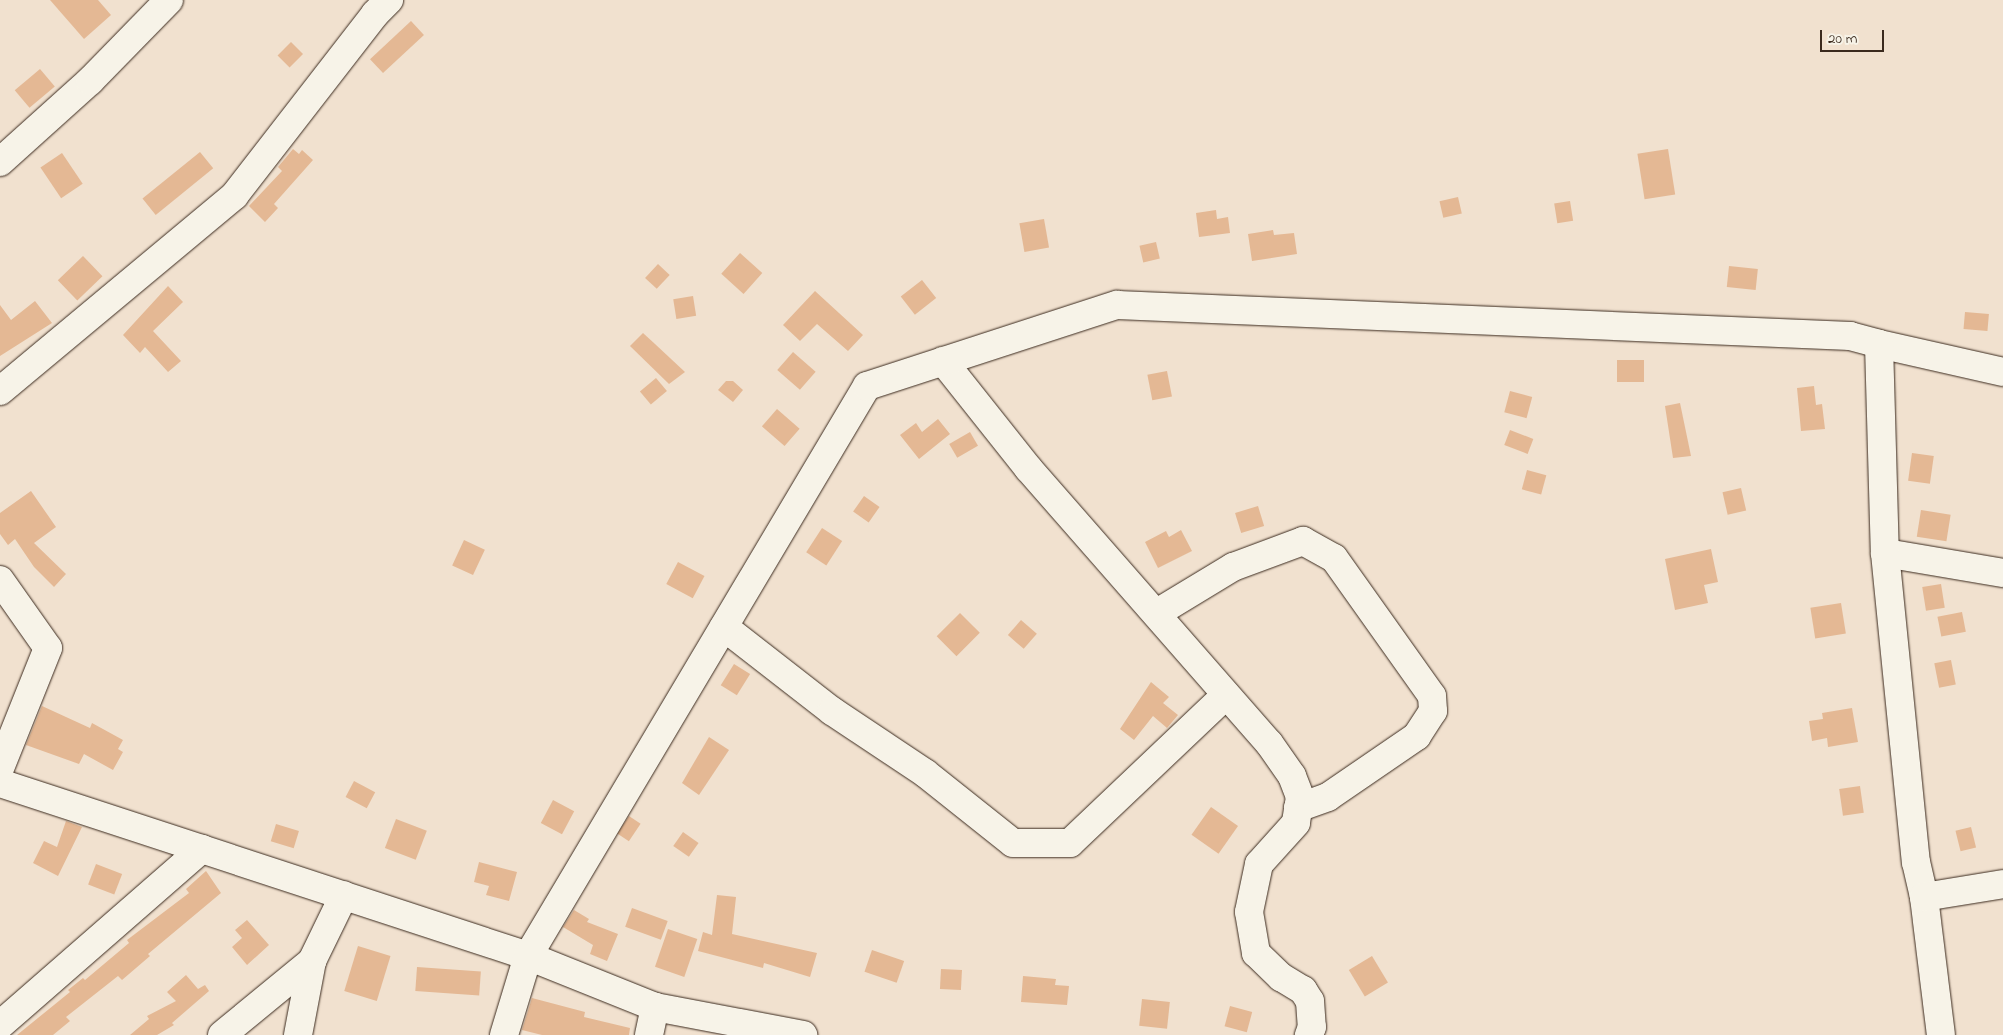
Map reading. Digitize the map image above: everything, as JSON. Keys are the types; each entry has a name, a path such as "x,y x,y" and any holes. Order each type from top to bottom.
{"street":[{"path":"0,162 90,81 169,0"},
{"path":"0,391 234,196 375,14 389,0"},
{"path":"504,1035 528,956 867,386 1118,305 1850,336 2003,372"},
{"path":"1879,344 1885,553 1916,862 1924,897 1941,1035"},
{"path":"944,361 1028,468 1269,743 1292,776 1300,797 1296,823 1259,864 1249,912 1256,953 1281,977 1303,990 1310,1001 1312,1027 1309,1035"},
{"path":"1157,613 1233,567 1303,542 1334,558 1432,696 1433,711 1417,736 1328,796 1298,808"},
{"path":"1885,553 2003,573"},
{"path":"0,580 48,648 0,768"},
{"path":"724,627 832,711 924,773 1013,843 1070,843 1226,695"},
{"path":"0,783 528,956 655,1007 803,1035"},
{"path":"0,1025 202,849"},
{"path":"1924,897 2003,884"},
{"path":"298,1035 312,961 344,895"},
{"path":"222,1035 312,961"},
{"path":"649,1035 655,1007"}],"building":[{"path":"50,0 98,0 111,15 84,39"},
{"path":"411,21 424,35 383,73 370,59"},
{"path":"291,42 303,54 290,67 278,55"},
{"path":"40,69 55,87 30,108 15,90"},
{"path":"293,149 299,154 302,150 313,160 274,204 278,208 265,222 249,206 282,171 278,167"},
{"path":"1668,149 1675,194 1645,199 1637,154"},
{"path":"200,152 213,168 156,215 142,199"},
{"path":"62,153 83,184 61,198 40,168"},
{"path":"1458,197 1462,214 1443,218 1439,201"},
{"path":"1570,201 1573,221 1557,223 1554,204"},
{"path":"1216,210 1217,219 1228,217 1230,233 1199,237 1196,213"},
{"path":"1044,219 1049,248 1024,252 1019,223"},
{"path":"1273,230 1274,235 1294,233 1297,254 1252,261 1248,234"},
{"path":"1156,242 1160,259 1143,262 1139,246"},
{"path":"740,253 762,273 744,294 721,274"},
{"path":"83,256 102,276 77,300 58,280"},
{"path":"658,264 670,275 657,289 645,278"},
{"path":"1729,266 1758,269 1756,290 1727,287"},
{"path":"922,280 936,298 915,315 901,297"},
{"path":"168,286 183,302 153,331 181,361 168,372 145,347 140,353 123,335"},
{"path":"815,291 863,335 848,351 817,324 800,341 783,325"},
{"path":"693,296 696,316 676,319 673,299"},
{"path":"35,301 52,323 0,356 0,305 11,320"},
{"path":"1965,312 1989,314 1987,331 1964,329"},
{"path":"643,333 685,372 669,384 630,346"},
{"path":"793,352 816,372 800,390 777,370"},
{"path":"1617,360 1644,360 1644,382 1617,382"},
{"path":"1167,371 1172,397 1152,400 1147,375"},
{"path":"656,378 667,391 651,405 640,391"},
{"path":"726,381 733,381 743,390 733,402 718,390"},
{"path":"1814,386 1816,405 1822,404 1825,429 1801,431 1797,388"},
{"path":"1510,391 1532,397 1527,418 1504,412"},
{"path":"1680,403 1691,456 1673,458 1665,406"},
{"path":"777,409 800,429 785,446 762,426"},
{"path":"938,419 950,434 919,459 900,435 916,423 922,432"},
{"path":"1510,430 1533,439 1528,454 1504,445"},
{"path":"970,432 978,446 957,458 949,444"},
{"path":"1912,453 1934,456 1930,484 1908,481"},
{"path":"1527,470 1546,475 1541,494 1522,489"},
{"path":"1741,488 1746,510 1728,515 1722,492"},
{"path":"31,491 56,527 34,543 66,574 54,587 34,567 15,539 8,545 0,534 0,513"},
{"path":"864,496 880,507 869,522 853,512"},
{"path":"1258,506 1264,526 1241,533 1235,513"},
{"path":"1921,510 1951,515 1946,541 1917,537"},
{"path":"822,528 842,541 826,565 806,552"},
{"path":"1181,530 1192,551 1158,568 1145,542 1166,531 1169,537"},
{"path":"464,540 485,550 473,575 452,565"},
{"path":"1711,549 1718,582 1704,585 1708,603 1675,610 1665,559"},
{"path":"678,562 704,576 693,598 666,584"},
{"path":"1941,584 1945,608 1926,611 1922,587"},
{"path":"1841,603 1846,634 1815,638 1810,608"},
{"path":"1962,612 1966,632 1941,636 1937,617"},
{"path":"960,613 980,633 956,656 937,636"},
{"path":"1021,620 1037,634 1024,649 1008,635"},
{"path":"1951,660 1956,685 1939,688 1934,663"},
{"path":"734,664 750,674 737,695 721,685"},
{"path":"1151,682 1169,697 1163,703 1178,715 1167,728 1153,716 1134,740 1120,729"},
{"path":"42,706 90,728 92,723 123,740 118,749 123,752 113,770 84,754 79,764 26,745"},
{"path":"1852,708 1858,742 1828,747 1827,738 1812,741 1809,721 1823,719 1822,713"},
{"path":"709,737 729,750 699,795 682,783"},
{"path":"354,781 375,792 367,808 346,797"},
{"path":"1860,786 1864,813 1843,816 1839,789"},
{"path":"553,800 574,811 562,834 541,823"},
{"path":"1211,807 1238,826 1219,854 1191,835"},
{"path":"629,816 641,824 629,841 617,833"},
{"path":"396,819 427,831 416,860 385,848"},
{"path":"66,821 82,827 58,876 33,863 44,841 57,847"},
{"path":"276,824 299,831 294,848 271,841"},
{"path":"1971,827 1976,847 1961,851 1955,831"},
{"path":"683,832 699,843 689,857 673,846"},
{"path":"479,862 517,872 509,901 486,895 489,886 474,882"},
{"path":"96,864 122,874 114,895 88,885"},
{"path":"206,871 221,893 148,954 150,956 122,980 118,976 66,1017 70,1021 53,1035 17,1035 70,992 68,990 83,978 85,980 129,943 127,940 189,893 186,889"},
{"path":"717,895 736,897 732,934 817,953 810,977 764,963 763,968 698,951 703,932 712,935"},
{"path":"632,908 668,921 661,940 625,927"},
{"path":"574,910 589,919 587,922 618,934 607,961 590,954 593,945 563,927"},
{"path":"247,920 269,945 247,965 232,947 242,938 235,930"},
{"path":"668,929 697,939 684,977 655,967"},
{"path":"358,946 391,956 377,1001 344,991"},
{"path":"872,950 904,961 897,983 865,972"},
{"path":"1372,956 1388,983 1365,996 1349,970"},
{"path":"417,967 481,971 479,995 415,991"},
{"path":"941,969 962,970 961,990 940,989"},
{"path":"186,975 198,989 205,985 209,991 172,1023 174,1025 157,1035 130,1035 149,1019 147,1016 176,1001 167,992"},
{"path":"1023,976 1056,979 1055,985 1069,986 1067,1005 1021,1002"},
{"path":"532,998 585,1012 584,1017 630,1028 629,1035 542,1035 522,1030"},
{"path":"1142,999 1170,1002 1167,1029 1139,1026"},
{"path":"1230,1006 1252,1012 1247,1032 1225,1026"}]}
